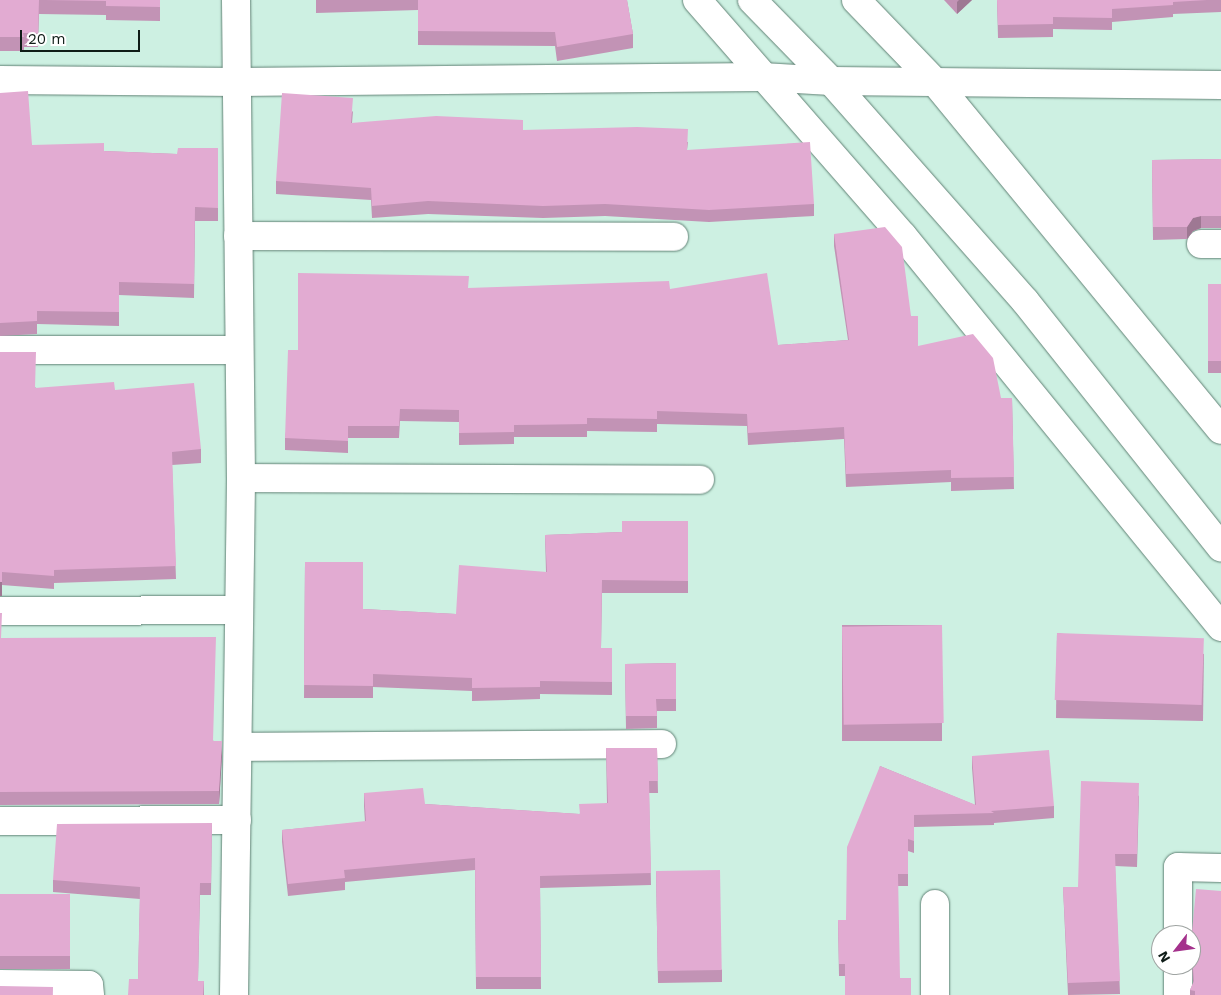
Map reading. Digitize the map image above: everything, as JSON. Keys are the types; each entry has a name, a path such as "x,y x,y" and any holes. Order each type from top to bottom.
{"street":[{"path":"234,995 239,747 241,478 236,0"},
{"path":"697,0 762,77 909,243 1221,627"},
{"path":"752,0 831,81 1025,301 1221,547"},
{"path":"856,0 935,82 1221,430"},
{"path":"0,80 237,82 762,77 831,81 1221,85"},
{"path":"238,236 674,237"},
{"path":"0,350 239,350"},
{"path":"241,478 700,480"},
{"path":"0,611 239,610"},
{"path":"239,747 662,744"},
{"path":"0,821 237,820"},
{"path":"1178,925 1178,867 1221,868"},
{"path":"935,904 935,995"},
{"path":"1178,975 1178,995"},
{"path":"0,984 90,985 90,995"}],"building":[{"path":"0,0 39,0 38,33 23,33 24,37 0,37"},
{"path":"45,0 160,0 160,7 106,6 106,1"},
{"path":"418,0 627,0 633,34 557,47 555,32 418,31"},
{"path":"997,0 1207,0 1173,2 1173,5 1112,9 1112,18 1053,17 1053,24 998,25"},
{"path":"28,91 32,145 104,143 104,151 177,154 178,148 218,148 218,208 195,207 194,284 119,282 119,312 37,311 37,321 0,323 0,93"},
{"path":"282,93 353,98 351,123 436,116 523,120 523,130 637,127 688,129 687,150 810,142 814,204 709,210 605,204 543,206 428,201 372,206 371,188 276,181"},
{"path":"1221,159 1221,216 1193,218 1187,227 1153,227 1152,160"},
{"path":"885,227 902,247 911,316 918,316 918,346 973,334 993,358 1001,398 1012,398 1014,477 951,478 951,470 846,474 844,427 748,433 747,414 657,411 657,419 587,418 587,424 514,425 514,432 459,433 459,410 400,409 399,426 348,426 348,441 285,438 288,350 298,350 298,273 469,276 468,288 669,281 670,289 767,273 778,345 849,340 834,234"},
{"path":"1208,284 1221,284 1221,361 1208,361"},
{"path":"0,352 36,352 35,388 114,382 115,390 194,383 201,449 172,452 176,566 54,570 54,576 2,572 2,582 0,582"},
{"path":"622,521 688,521 688,581 602,580 601,648 612,648 612,682 540,681 540,687 472,688 472,678 373,674 373,686 304,685 305,562 363,562 363,609 456,614 459,565 547,572 545,535 622,532"},
{"path":"0,613 2,613 1,638 216,637 213,741 222,741 219,791 0,792"},
{"path":"942,625 944,723 844,725 842,627"},
{"path":"1057,633 1204,638 1202,705 1055,700"},
{"path":"676,663 676,699 656,699 657,716 626,716 625,664"},
{"path":"606,748 657,748 658,781 649,781 651,873 540,876 541,977 476,977 475,858 344,870 345,878 288,884 282,830 366,821 364,793 423,788 425,804 580,814 579,804 608,803"},
{"path":"1049,750 1054,806 991,811 994,813 914,815 914,841 908,839 908,874 898,874 900,978 911,978 911,995 845,995 845,964 839,964 838,920 846,920 847,847 880,766 976,805 972,756"},
{"path":"1081,781 1139,783 1137,854 1115,854 1120,981 1068,983 1063,887 1078,887"},
{"path":"212,823 211,883 200,883 198,981 204,981 203,995 128,995 129,979 138,979 140,887 53,880 57,824"},
{"path":"720,870 722,970 658,971 656,871"},
{"path":"1196,889 1221,891 1221,995 1195,995 1195,991 1190,990 1194,981 1194,975 1201,975 1201,925 1193,925"},
{"path":"0,894 70,894 70,956 0,956"},
{"path":"0,986 53,987 53,995 0,995"}]}
